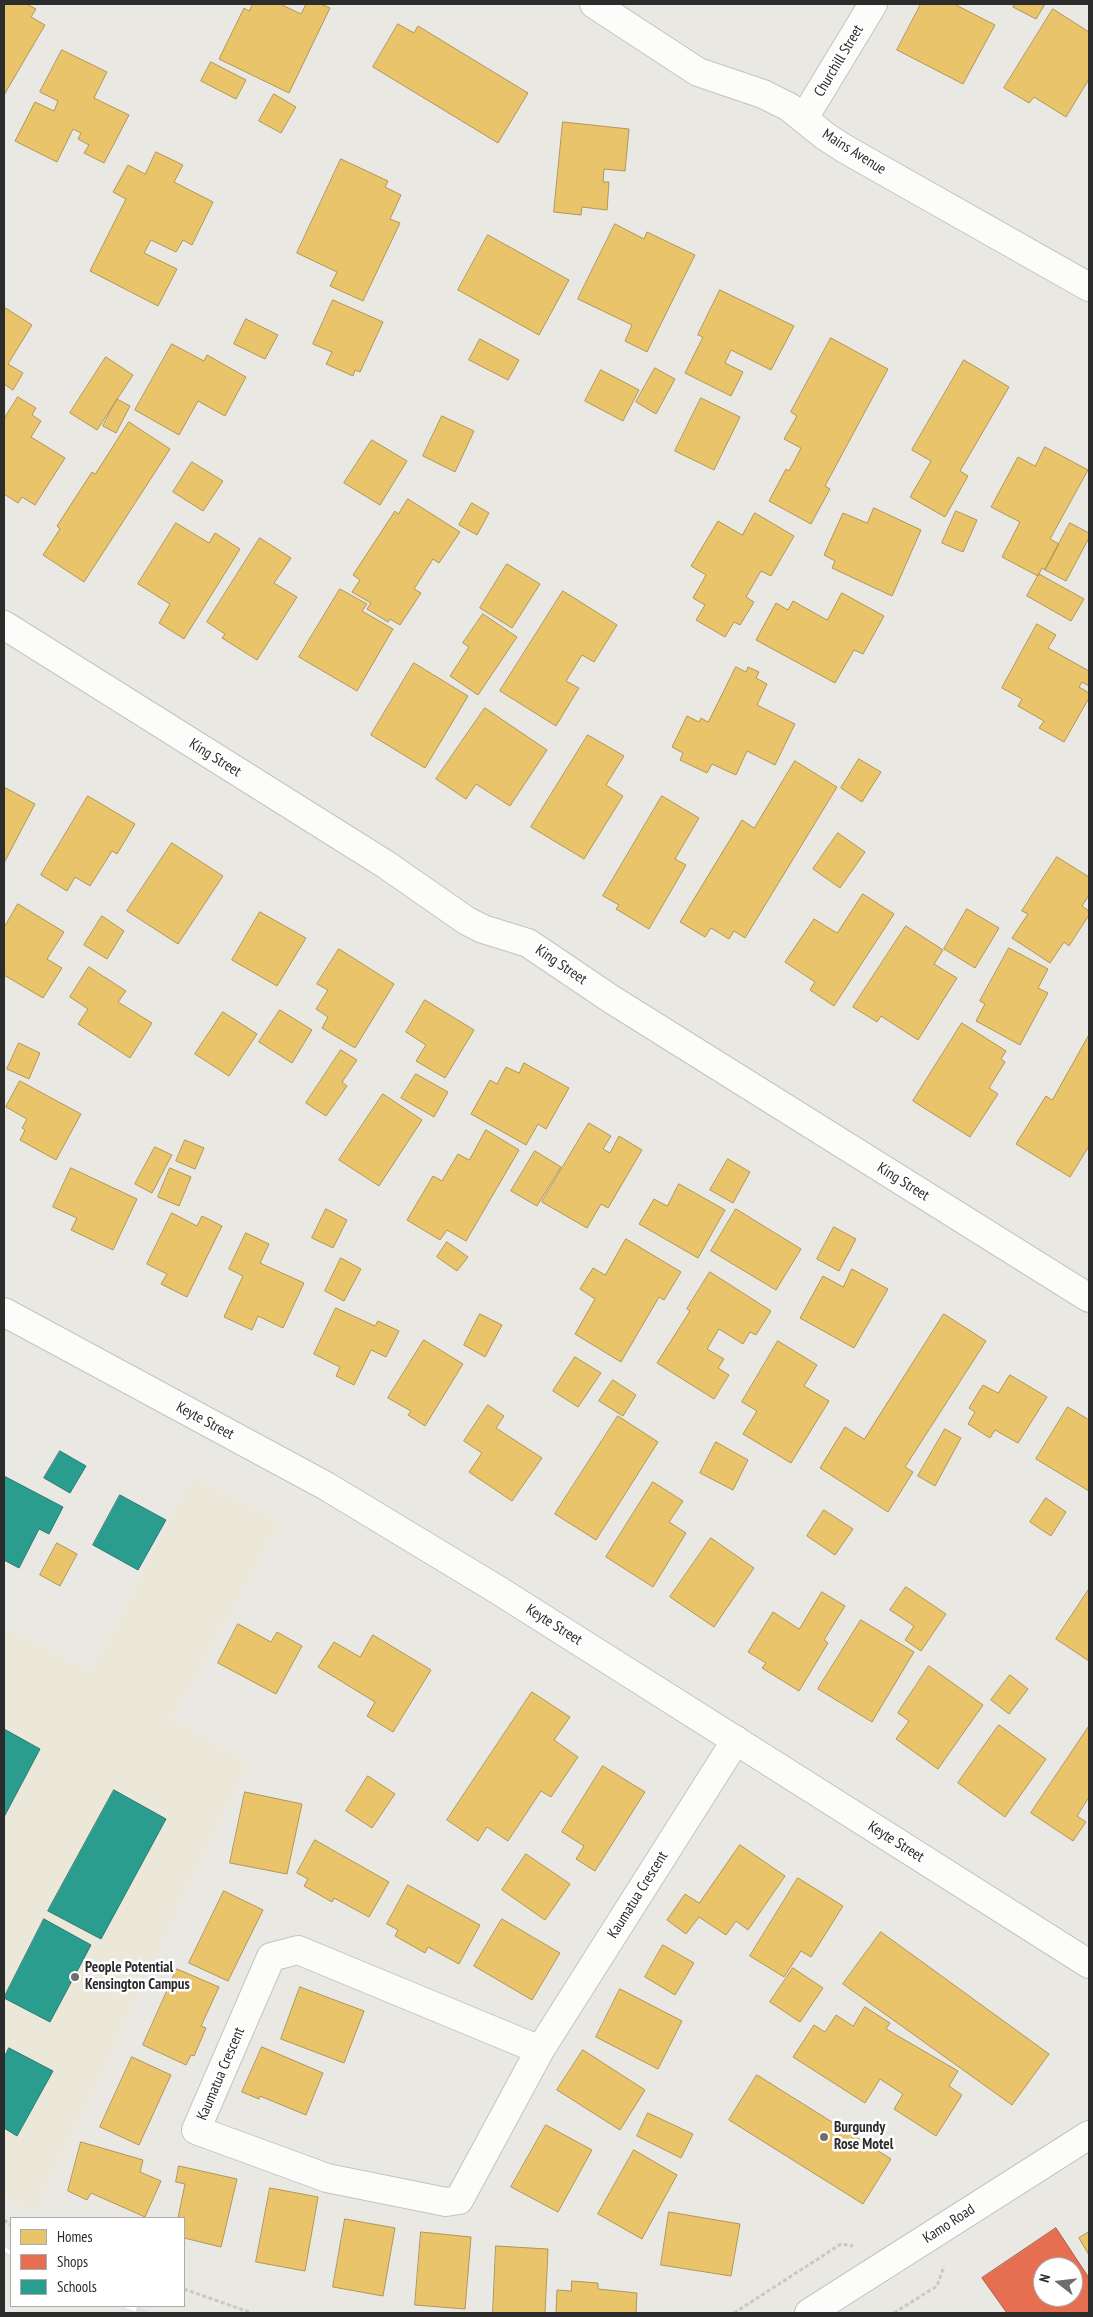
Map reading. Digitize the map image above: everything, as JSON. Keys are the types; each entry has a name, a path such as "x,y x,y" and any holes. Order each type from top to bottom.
{"street":[{"name":"Mains Avenue","path":"594,4 698,72 763,94 789,107 845,150 1089,287"},
{"name":"Churchill Street","path":"804,118 873,4"},
{"name":"King Street","path":"4,625 385,864 467,921 483,929 528,943 544,952 611,1000 1089,1298"},
{"name":"Keyte Street","path":"4,1312 326,1486 498,1590 1089,1964"},
{"name":"Kaumatua Crescent","path":"540,2050 298,1950 271,1957 196,2130 327,2178 446,2202 459,2200 540,2050 736,1740"},
{"name":"Kamo Road","path":"809,2313 1089,2135"}],"path":[{"path":"734,2313 841,2244 853,2246"},
{"path":"894,2313 938,2286 943,2268"},
{"path":"185,2289 252,2313"}],"shaded area":[{"name":"People Potential Kensington Campus","path":"193,1476 280,1523 172,1719 248,1761 35,2213 4,2194 4,1627 91,1672"}],"building: Homes":[{"path":"4,4 26,4 36,9 31,17 45,25 4,95"},
{"path":"253,4 280,4 301,14 306,4 321,4 330,8 289,93 219,59 244,8 249,11"},
{"path":"921,4 954,4 995,25 963,84 897,50"},
{"path":"1015,4 1045,4 1036,19 1013,7"},
{"path":"1053,9 1089,32 1089,79 1066,117 1034,97 1029,103 1004,88"},
{"path":"398,24 414,33 418,26 528,93 498,143 373,67"},
{"path":"62,50 107,72 94,98 129,115 104,163 84,153 89,145 78,139 81,133 73,129 57,162 15,141 35,102 54,111 58,101 40,92"},
{"path":"211,62 246,80 236,99 201,81"},
{"path":"274,94 296,107 281,133 259,121"},
{"path":"563,122 629,129 625,171 604,169 603,182 609,182 607,210 582,207 581,215 554,212"},
{"path":"156,152 183,165 174,182 213,202 192,245 183,240 176,252 151,240 144,253 177,269 158,306 90,271 126,199 113,192 128,165 145,174"},
{"path":"341,159 388,181 385,187 401,195 390,219 400,223 363,301 330,286 337,272 297,253"},
{"path":"615,224 644,239 647,232 695,255 647,352 625,341 632,325 578,299"},
{"path":"488,235 569,280 539,335 458,290"},
{"path":"720,290 794,326 771,370 731,350 725,363 743,372 731,396 685,373 703,337 698,335"},
{"path":"333,300 383,322 360,372 355,370 353,376 326,364 332,352 313,344"},
{"path":"4,307 32,325 8,364 23,373 13,390 4,384"},
{"path":"246,319 278,335 265,359 234,344"},
{"path":"831,338 888,369 825,486 830,489 811,524 769,501 786,469 789,471 801,448 784,439 797,416 791,412"},
{"path":"480,339 519,360 508,380 469,360"},
{"path":"172,344 204,361 207,355 246,377 225,416 198,401 179,435 135,410"},
{"path":"106,357 133,375 97,430 70,413"},
{"path":"964,360 1009,387 960,471 968,476 945,517 910,497 931,461 912,450"},
{"path":"655,368 675,379 656,414 636,402"},
{"path":"601,370 639,390 623,421 585,401"},
{"path":"18,397 36,408 32,415 41,421 31,437 65,458 35,505 22,497 18,503 4,494 4,419"},
{"path":"701,398 740,417 714,470 675,451"},
{"path":"117,399 130,406 116,433 103,426"},
{"path":"442,416 474,431 455,472 423,456"},
{"path":"129,422 170,449 84,582 43,555 60,529 57,526 92,472 95,474"},
{"path":"372,440 407,461 380,505 344,483"},
{"path":"1045,447 1088,470 1050,539 1059,544 1045,570 1042,568 1038,576 1002,557 1020,522 991,507 1018,457 1035,466"},
{"path":"192,462 223,481 203,511 173,492"},
{"path":"408,499 460,532 439,563 433,559 414,589 421,593 400,625 390,619 388,622 367,609 371,603 352,592 360,580 353,575 395,511 398,514"},
{"path":"472,503 489,513 477,535 459,525"},
{"path":"874,508 921,530 892,596 832,568 835,561 824,555 843,513 867,523"},
{"path":"956,511 977,520 963,552 942,543"},
{"path":"755,513 794,536 771,576 761,571 746,597 754,602 740,625 734,622 725,637 696,620 705,605 693,598 706,575 691,566 718,521 742,535"},
{"path":"176,523 209,543 215,533 240,549 184,639 159,623 170,604 138,584"},
{"path":"1070,523 1089,533 1089,538 1066,581 1045,570"},
{"path":"260,538 291,558 274,583 297,597 257,660 222,638 225,634 207,622"},
{"path":"507,564 540,584 512,628 480,608"},
{"path":"1039,574 1084,599 1071,621 1027,596"},
{"path":"340,589 367,604 362,611 393,629 357,691 299,657"},
{"path":"563,591 617,625 594,662 582,655 566,681 579,688 556,726 500,691"},
{"path":"842,593 884,616 863,654 854,650 835,683 756,640 776,603 788,610 793,601 827,620"},
{"path":"483,614 517,637 478,695 450,676 469,647 463,643"},
{"path":"1037,624 1056,635 1048,648 1089,671 1089,686 1082,682 1079,687 1089,693 1089,698 1064,742 1039,728 1044,721 1018,706 1022,699 1002,688"},
{"path":"414,663 468,696 425,768 371,735"},
{"path":"736,667 746,672 748,667 759,672 756,678 767,684 757,705 795,724 775,765 747,751 736,775 712,764 707,773 680,760 683,753 672,747 687,716 699,722 701,718 708,722"},
{"path":"485,708 547,750 510,806 476,784 466,799 436,779"},
{"path":"588,735 624,756 606,785 623,796 584,859 531,827"},
{"path":"859,759 881,772 862,802 841,788"},
{"path":"795,761 837,787 745,938 734,931 729,939 711,928 705,937 680,922 742,820 754,828"},
{"path":"4,787 35,804 4,863"},
{"path":"88,796 135,824 117,854 112,851 90,886 75,877 67,891 41,875"},
{"path":"662,796 699,818 675,859 686,865 649,929 616,909 619,905 603,896"},
{"path":"838,833 865,852 840,888 813,869"},
{"path":"172,843 223,876 178,944 127,911"},
{"path":"1057,857 1089,877 1089,895 1082,906 1089,911 1089,915 1069,946 1064,942 1050,963 1012,938 1028,914 1022,911"},
{"path":"863,894 894,914 834,1006 810,990 815,982 785,962 814,919 837,933"},
{"path":"18,904 64,932 47,959 62,968 43,998 4,975 4,928"},
{"path":"967,909 999,928 975,968 944,949"},
{"path":"260,912 306,938 277,986 232,960"},
{"path":"102,916 124,931 107,959 84,945"},
{"path":"906,926 943,950 934,964 957,978 918,1040 881,1016 877,1022 853,1007"},
{"path":"1009,948 1048,969 1038,988 1048,993 1020,1045 976,1021 985,1004 980,1001"},
{"path":"339,949 394,984 355,1048 322,1028 328,1017 316,1009 328,990 317,984"},
{"path":"89,967 126,991 118,1002 152,1023 130,1058 78,1024 88,1009 70,997"},
{"path":"425,1000 474,1030 445,1078 416,1061 426,1045 406,1032"},
{"path":"280,1010 312,1030 292,1063 259,1042"},
{"path":"223,1012 257,1034 229,1076 195,1054"},
{"path":"962,1023 1006,1051 1001,1059 1005,1062 989,1088 998,1094 970,1137 913,1101"},
{"path":"1089,1035 1089,1146 1070,1177 1016,1144 1046,1096 1052,1100"},
{"path":"19,1043 40,1053 29,1079 7,1069"},
{"path":"341,1050 357,1060 342,1082 347,1086 326,1116 306,1103"},
{"path":"524,1063 569,1088 546,1129 538,1124 526,1145 471,1114 490,1080 497,1084 506,1067 519,1073"},
{"path":"416,1074 448,1092 434,1117 401,1098"},
{"path":"20,1081 81,1114 56,1160 20,1140 25,1130 22,1128 27,1119 6,1107"},
{"path":"383,1094 422,1120 379,1186 339,1160"},
{"path":"589,1123 611,1136 603,1149 610,1153 619,1136 642,1150 608,1208 601,1204 587,1228 542,1202"},
{"path":"486,1130 519,1150 466,1241 447,1230 440,1240 407,1220 433,1176 442,1181 458,1154 469,1160"},
{"path":"185,1140 204,1148 195,1169 176,1161"},
{"path":"155,1147 172,1155 152,1193 135,1184"},
{"path":"535,1151 561,1167 537,1206 511,1191"},
{"path":"728,1159 750,1172 733,1203 710,1190"},
{"path":"71,1168 137,1199 113,1250 71,1230 77,1218 53,1207"},
{"path":"170,1168 191,1177 179,1206 158,1197"},
{"path":"679,1184 725,1210 698,1258 639,1224 654,1199 667,1206"},
{"path":"326,1209 347,1220 333,1248 312,1238"},
{"path":"736,1209 801,1249 776,1290 711,1251"},
{"path":"172,1213 197,1226 202,1216 222,1226 187,1297 161,1284 167,1274 147,1264"},
{"path":"834,1227 856,1239 839,1271 817,1259"},
{"path":"246,1233 269,1244 260,1263 304,1283 283,1328 258,1316 252,1330 224,1317 243,1276 229,1269"},
{"path":"626,1239 681,1272 664,1300 659,1297 621,1362 575,1334 595,1299 580,1289 593,1268 605,1275"},
{"path":"447,1242 468,1257 457,1271 437,1257"},
{"path":"341,1258 361,1269 344,1301 325,1291"},
{"path":"852,1269 888,1289 854,1348 800,1318 823,1276 843,1287"},
{"path":"710,1272 771,1311 756,1335 750,1332 743,1344 719,1329 707,1349 724,1359 718,1368 729,1375 714,1399 657,1363 690,1311 687,1309"},
{"path":"336,1308 375,1326 378,1321 399,1331 386,1357 371,1350 354,1385 336,1376 340,1367 314,1354"},
{"path":"480,1314 502,1325 485,1357 464,1345"},
{"path":"944,1314 986,1341 905,1467 913,1472 888,1512 820,1468 845,1427 864,1439"},
{"path":"424,1340 463,1364 425,1426 408,1415 411,1411 388,1398"},
{"path":"778,1341 817,1365 804,1386 829,1401 791,1463 743,1434 757,1411 742,1402"},
{"path":"575,1357 601,1373 578,1407 553,1391"},
{"path":"1010,1375 1047,1397 1018,1443 995,1430 990,1438 968,1424 975,1412 969,1408 983,1385 998,1393"},
{"path":"613,1380 636,1395 623,1416 599,1401"},
{"path":"488,1405 504,1416 496,1428 542,1458 512,1501 469,1472 482,1453 464,1441"},
{"path":"1068,1407 1089,1420 1089,1491 1036,1459"},
{"path":"618,1416 658,1442 596,1540 555,1514"},
{"path":"945,1429 961,1438 935,1486 918,1476"},
{"path":"716,1442 748,1460 733,1490 700,1473"},
{"path":"653,1482 683,1501 669,1522 686,1533 653,1587 606,1557"},
{"path":"1046,1498 1066,1512 1051,1536 1030,1522"},
{"path":"824,1510 853,1529 835,1555 807,1536"},
{"path":"711,1538 754,1568 714,1627 670,1597"},
{"path":"57,1543 77,1554 60,1586 40,1575"},
{"path":"906,1587 946,1614 921,1651 905,1640 914,1626 890,1610"},
{"path":"1089,1589 1089,1661 1056,1639"},
{"path":"822,1592 845,1606 824,1640 828,1643 799,1691 762,1668 766,1663 748,1652 773,1612 799,1629"},
{"path":"861,1620 914,1652 872,1722 818,1689"},
{"path":"238,1624 271,1642 277,1632 302,1646 276,1694 218,1663"},
{"path":"373,1635 431,1670 393,1732 367,1716 375,1702 318,1667 334,1642 360,1657"},
{"path":"929,1666 983,1705 938,1769 896,1739 909,1721 898,1713"},
{"path":"1010,1675 1028,1689 1009,1714 991,1700"},
{"path":"532,1692 570,1717 554,1740 578,1757 551,1797 541,1791 508,1841 487,1827 478,1841 447,1820"},
{"path":"999,1725 1046,1759 1005,1817 958,1783"},
{"path":"1089,1726 1089,1797 1077,1816 1086,1822 1073,1841 1031,1813"},
{"path":"603,1766 645,1792 595,1871 576,1859 584,1846 562,1832"},
{"path":"368,1776 395,1794 372,1828 346,1811"},
{"path":"245,1792 302,1804 287,1874 230,1863"},
{"path":"315,1840 389,1882 369,1917 334,1898 332,1902 304,1886 308,1879 297,1873"},
{"path":"740,1845 785,1876 748,1930 736,1921 726,1935 699,1917 686,1934 667,1920 685,1894 699,1903"},
{"path":"526,1854 570,1884 545,1920 502,1890"},
{"path":"798,1878 843,1906 811,1957 801,1951 784,1977 750,1956"},
{"path":"408,1885 480,1925 459,1964 428,1947 425,1953 395,1936 398,1930 387,1924"},
{"path":"224,1891 263,1910 228,1981 189,1963"},
{"path":"502,1919 560,1953 532,2000 474,1966"},
{"path":"881,1932 1049,2054 1012,2105 843,1984"},
{"path":"663,1945 694,1963 675,1995 645,1977"},
{"path":"793,1968 823,1988 800,2022 770,2002"},
{"path":"177,1969 219,1987 201,2026 206,2028 194,2056 191,2055 186,2065 143,2045"},
{"path":"300,1987 364,2011 344,2063 281,2039"},
{"path":"620,1989 682,2021 658,2069 596,2037"},
{"path":"865,2007 890,2023 886,2029 958,2071 949,2086 962,2095 936,2136 894,2109 903,2094 880,2079 865,2103 793,2057 814,2025 825,2032 836,2015 853,2026"},
{"path":"262,2047 323,2073 306,2115 260,2096 259,2099 242,2092"},
{"path":"583,2050 645,2090 620,2130 557,2090"},
{"path":"132,2057 171,2075 139,2145 100,2127"},
{"path":"757,2075 891,2159 863,2204 729,2120"},
{"path":"648,2113 693,2134 681,2158 637,2136"},
{"path":"546,2125 592,2150 558,2212 511,2187"},
{"path":"81,2142 143,2160 140,2172 161,2181 145,2217 91,2193 87,2200 68,2191"},
{"path":"634,2150 677,2175 642,2239 598,2214"},
{"path":"179,2166 237,2179 221,2247 185,2238 185,2217 178,2217 185,2184 176,2182"},
{"path":"270,2188 318,2197 305,2271 256,2262"},
{"path":"669,2212 740,2224 731,2276 661,2265"},
{"path":"345,2219 395,2228 383,2296 333,2287"},
{"path":"421,2232 471,2237 465,2309 415,2305"},
{"path":"1089,2232 1089,2255 1079,2238"},
{"path":"496,2246 548,2249 545,2313 493,2313"},
{"path":"572,2281 598,2283 598,2289 637,2293 636,2313 556,2313 557,2290 571,2291"}],"building: Shops":[{"path":"1056,2228 1075,2257 1033,2257 1033,2307 1083,2307 1083,2269 1089,2278 1089,2313 1007,2313 982,2278"}],"building: Schools":[{"path":"60,1451 86,1466 70,1493 44,1478"},
{"path":"4,1476 63,1507 49,1534 39,1529 19,1568 4,1560"},
{"path":"120,1495 166,1520 138,1570 93,1545"},
{"path":"4,1729 40,1749 4,1817"},
{"path":"114,1790 166,1819 101,1939 48,1911"},
{"path":"44,1919 91,1945 50,2022 4,1998"},
{"path":"9,2048 53,2071 17,2136 4,2128 4,2058"}],"railway":[{"path":"4,2249 10,2252"},
{"path":"129,2307 146,2313"}],"place":[{"name":"People Potential Kensington Campus","path":"75,1977"},
{"name":"Burgundy Rose Motel","path":"824,2137"}]}
